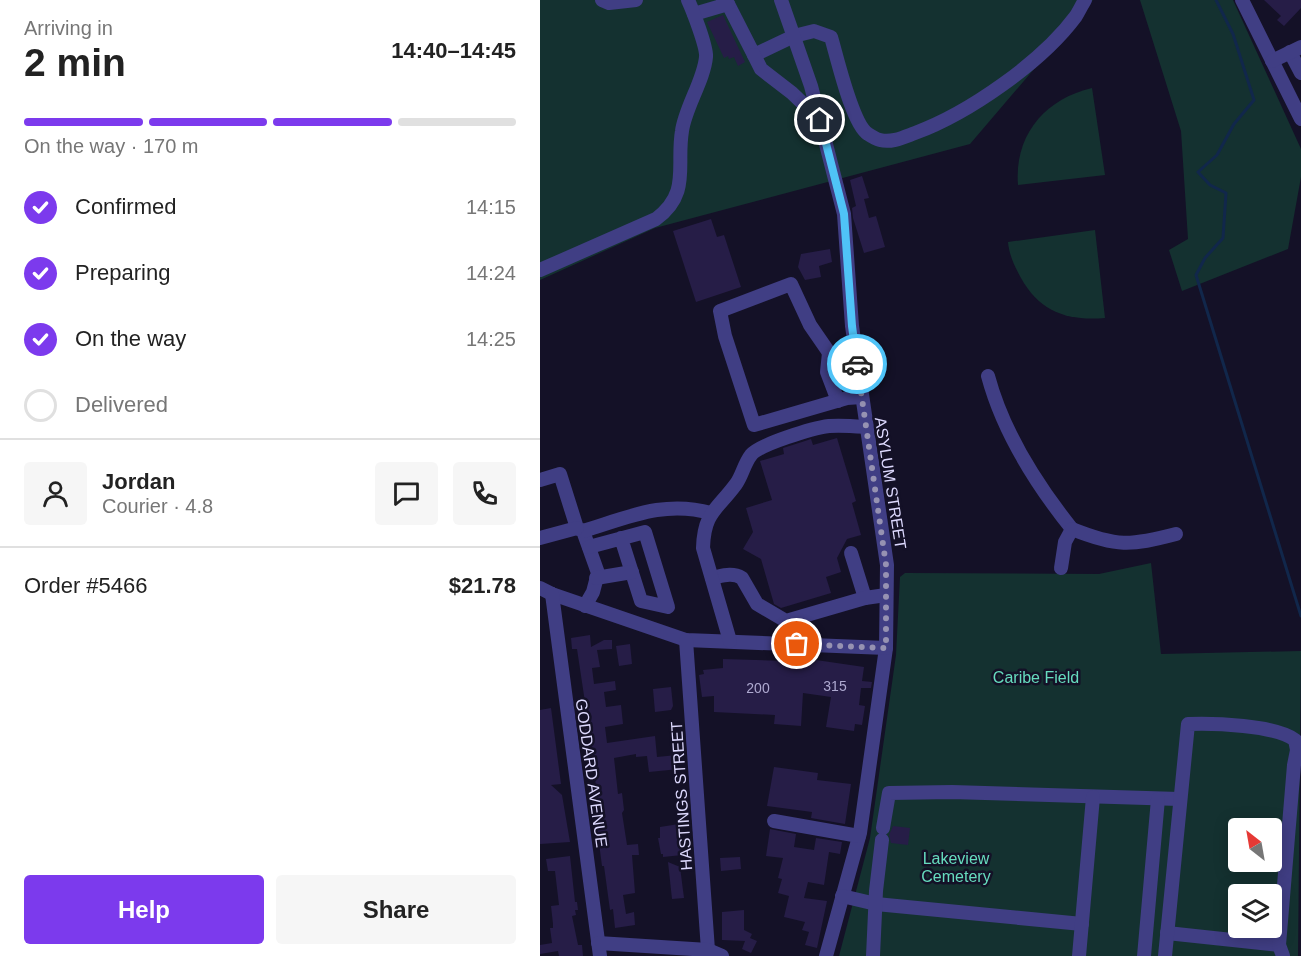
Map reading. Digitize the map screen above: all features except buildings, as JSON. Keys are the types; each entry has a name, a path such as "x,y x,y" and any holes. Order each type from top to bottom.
{"street":[{"path":"602,0 609,3 636,0"},
{"path":"540,270 656,219 668,210 676,196 682,170 682,130 706,56 688,0"},
{"name":"ASYLUM STREET","path":"781,0 811,86 844,214 852,326 886,565 886,648 859,837 826,956"},
{"path":"754,55 794,36 814,31 831,37 855,115 865,132 880,140 896,140 955,116 1004,83 1055,39 1076,15 1084,0"},
{"path":"1242,0 1301,119"},
{"path":"694,14 725,2 761,69 792,93 820,120"},
{"path":"1272,61 1296,49 1301,73"},
{"path":"860,382 847,376 841,370 810,325 791,284 720,311 724,336 754,425 838,401 862,397"},
{"path":"829,352 827,372 838,401"},
{"path":"988,376 1004,425 1037,480 1072,529 1095,539 1121,544 1142,543 1176,534"},
{"path":"730,641 703,548 704,535 711,513 737,483 750,456 755,452 789,437 827,426 866,427"},
{"path":"540,480 560,474 580,530 589,547 598,573 585,606"},
{"path":"540,538 580,530 649,511 691,507 711,513"},
{"path":"1061,568 1065,542 1072,529"},
{"path":"589,547 621,538 645,532 668,607 641,601 621,538"},
{"path":"851,553 865,598"},
{"path":"596,578 632,572"},
{"path":"712,578 738,575 757,604 786,621 865,598 886,595"},
{"path":"546,591 686,640 886,648"},
{"name":"GODDARD AVENUE","path":"546,591 599,949"},
{"name":"HASTINGS STREET","path":"686,640 708,950"},
{"path":"1165,956 1167,933 1179,800 1188,724 1216,723 1283,733 1295,740 1297,750 1281,950 1167,933"},
{"path":"873,956 882,834 889,793 952,792 1179,800"},
{"path":"1079,956 1093,797"},
{"path":"1144,956 1158,799"},
{"path":"774,821 859,837"},
{"path":"843,896 876,904 1082,924"},
{"path":"599,949 708,950 722,956"}],"green space":[{"path":"540,0 1093,0 970,144 655,228 540,280"},
{"path":"1140,0 1233,0 1301,149 1301,177 1288,249 1182,291 1169,250 1188,239 1181,131"},
{"path":"1092,88 1105,175 1018,185 1021,150 1036,122 1060,101"},
{"path":"1095,230 1105,318 1079,318 1056,312 1037,299 1029,290 1011,256 1008,242"},
{"name":"Lakeview Cemetery","path":"1151,563 1161,654 1301,651 1298,956 839,956 870,838 896,655 900,577 905,573 1099,574"}],"waterway":[{"path":"1216,0 1233,34 1254,100 1234,124 1217,155 1198,172 1210,185 1226,193 1223,238 1205,258 1196,275 1301,616"}],"way so far":[{"path":"797,644 886,648 886,565 857,364"}],"route":[{"path":"820,120 844,214 857,364"}],"park label":[{"name":"Caribe Field","path":"1036,677"}]}
